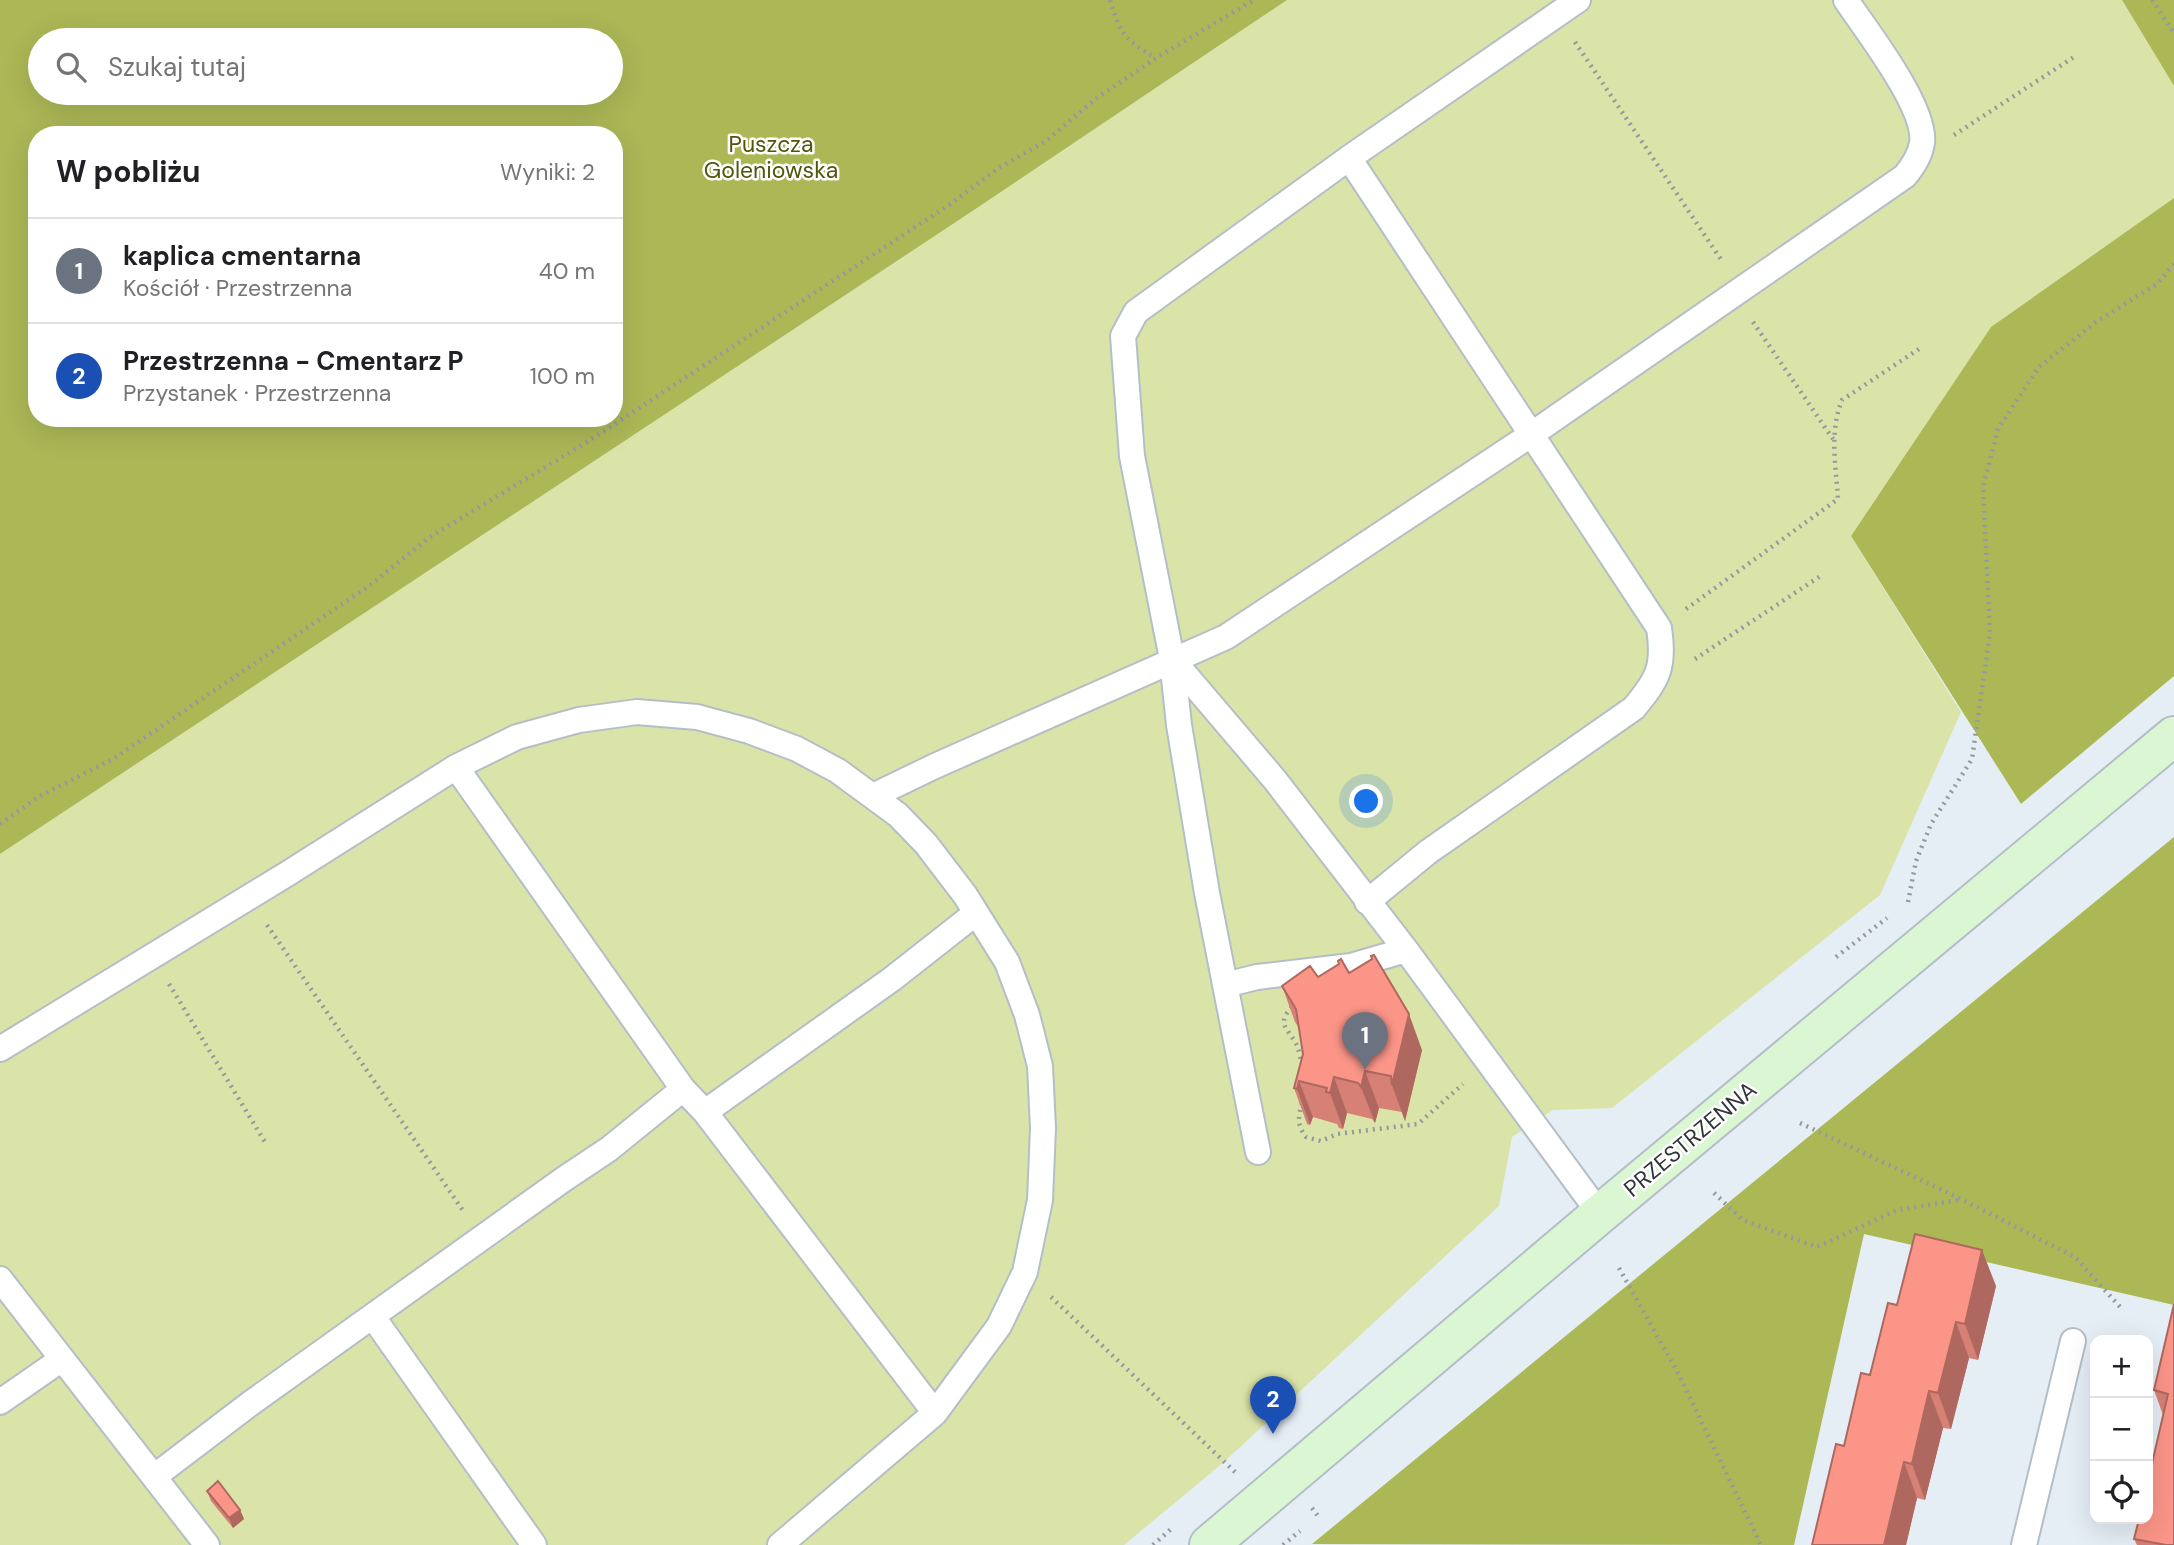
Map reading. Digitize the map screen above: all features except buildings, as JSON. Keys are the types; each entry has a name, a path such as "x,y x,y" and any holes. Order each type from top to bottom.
{"street":[{"name":"PRZESTRZENNA","path":"1209,1545 1600,1214 2174,736"}],"lane":[{"path":"1258,1152 1179,725 1172,659 1132,456 1123,336 1136,312 1349,158 1578,0"},
{"path":"873,796 947,760 1226,637 1532,434 1905,176 1917,159 1923,141 1920,120 1911,99 1846,0"},
{"path":"1349,158 1658,628 1661,645 1660,668 1653,686 1634,708 1427,852 1367,902"},
{"path":"1172,659 1275,780 1406,950 1600,1214"},
{"path":"0,1049 248,898 456,766 517,737 579,720 637,712 697,717 748,730 797,749 838,771 898,815 926,844 976,913 1007,962 1027,1015 1040,1066 1043,1128 1040,1200 1025,1272 999,1326 935,1413 780,1545"},
{"path":"456,766 683,1089 705,1112 935,1413"},
{"path":"705,1112 892,979 976,913"},
{"path":"1225,985 1270,975 1351,966 1406,950"},
{"path":"155,1476 564,1179 610,1149 683,1089"},
{"path":"0,1279 207,1545"},
{"path":"373,1317 534,1545"},
{"path":"2024,1545 2073,1341"},
{"path":"0,1402 62,1359"}],"path":[{"path":"1110,0 1119,30 1139,48 1156,58"},
{"path":"623,418 952,203 997,169 1046,141 1097,98 1156,58 1254,0"},
{"path":"2152,0 2174,33"},
{"path":"1557,15 1732,296 1834,440"},
{"path":"1917,159 2074,57"},
{"path":"1899,909 1909,901 1916,861 1931,824 1972,759 1990,632 1983,487 1998,429 2039,367 2096,322 2157,285 2174,264"},
{"path":"1658,628 1839,499 1834,440 1837,414 1842,400 1922,347"},
{"path":"0,824 38,797 113,759 369,586 430,537 610,427"},
{"path":"1653,686 1822,575"},
{"path":"248,898 483,1239"},
{"path":"1836,957 1888,917"},
{"path":"152,956 265,1142"},
{"path":"1296,1003 1286,1014 1285,1031 1296,1043 1304,1071"},
{"path":"1304,1098 1298,1116 1299,1127 1306,1138 1321,1141 1337,1134 1418,1124 1471,1076"},
{"path":"1800,1123 1961,1199 2075,1257 2121,1308"},
{"path":"1714,1194 1744,1220 1817,1247 1897,1210 1961,1199"},
{"path":"1619,1268 1678,1373 1761,1545"},
{"path":"1025,1272 1237,1474"},
{"path":"1283,1545 1300,1531"}],"green space":[{"name":"Puszcza Goleniowska","path":"0,0 1287,0 0,854"},
{"path":"1287,0 2122,0 2174,86 2174,198 1991,327 1851,536 1961,712 1880,895 1612,1108 1553,1110 1512,1137 1499,1206 1224,1462 1124,1545 0,1545 0,854"},
{"path":"2122,0 2174,0 2174,86"},
{"path":"2174,198 2174,676 2021,804 1851,536 1991,327"},
{"path":"2174,837 2174,1305 1864,1234 1794,1545 1312,1544"}],"place":[{"name":"kaplica cmentarna","path":"1365,1070"},
{"name":"Przestrzenna - Cmentarz P","path":"1273,1434"}]}
